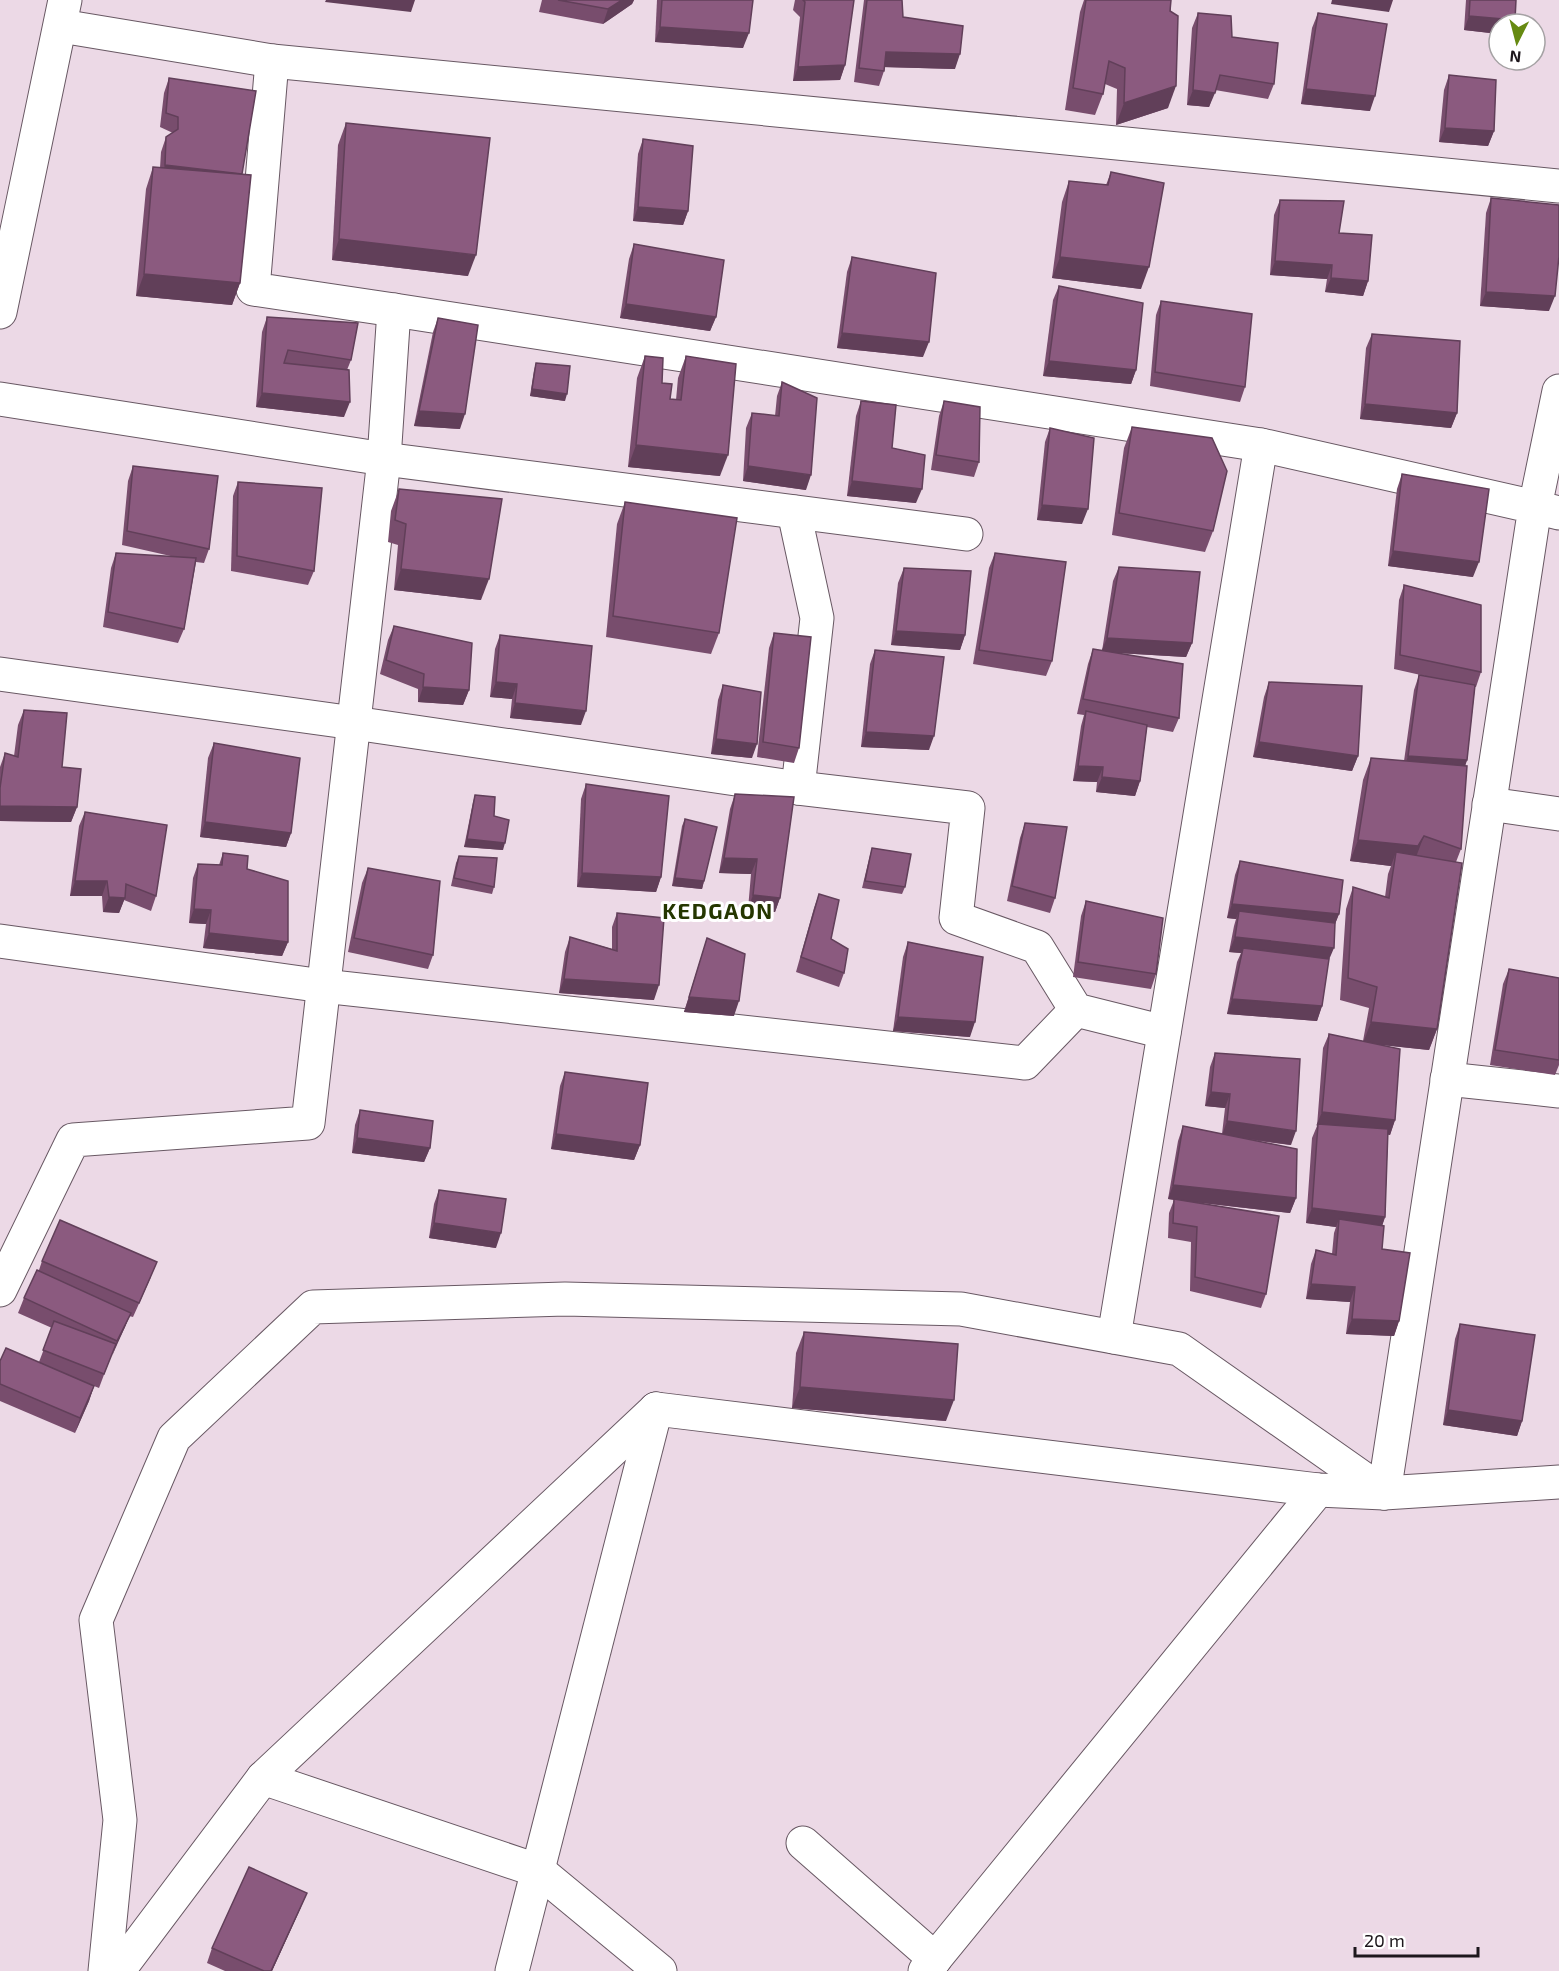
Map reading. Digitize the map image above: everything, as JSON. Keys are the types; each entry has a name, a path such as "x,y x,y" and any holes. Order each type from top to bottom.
{"street":[{"path":"0,312 63,13 272,61 1559,186"},
{"path":"272,61 253,289 1261,445 1547,510"},
{"path":"0,1290 73,1140 308,1123 384,459 394,310"},
{"path":"1384,1492 1489,804 1547,510 1559,391"},
{"path":"0,399 384,459 966,534"},
{"path":"1114,1337 1261,445"},
{"path":"794,512 817,618 798,788"},
{"path":"0,674 798,788 968,808 957,918 1037,947 1076,1010 1164,1032"},
{"path":"1489,804 1559,814"},
{"path":"0,941 323,986 1025,1063 1076,1010"},
{"path":"1447,1079 1559,1091"},
{"path":"105,1971 120,1820 96,1620 174,1438 313,1307 565,1299 961,1310 1179,1350 1384,1492"},
{"path":"656,1408 1318,1490 1384,1492 1559,1482"},
{"path":"118,1971 263,1778 656,1408"},
{"path":"512,1971 656,1408"},
{"path":"803,1843 930,1965 1318,1490"},
{"path":"263,1778 539,1871 660,1971"}],"building":[{"path":"558,0 622,0 608,9"},
{"path":"662,0 753,0 749,33 660,27"},
{"path":"803,0 854,0 845,65 798,67 805,2"},
{"path":"867,0 902,0 903,17 963,26 960,54 886,52 884,71 859,68"},
{"path":"1086,0 1171,0 1170,11 1178,16 1176,86 1124,103 1125,68 1109,61 1103,94 1073,88"},
{"path":"1470,0 1516,0 1515,12 1487,12 1487,18 1469,16"},
{"path":"1198,13 1231,16 1232,37 1278,43 1274,84 1220,75 1215,93 1193,90"},
{"path":"1318,13 1387,24 1375,96 1306,89"},
{"path":"1449,75 1496,80 1494,131 1445,128"},
{"path":"169,78 256,91 242,174 165,165 166,137 178,129 178,117 166,113"},
{"path":"346,123 490,138 476,255 339,239"},
{"path":"643,139 693,146 688,211 638,207"},
{"path":"153,167 251,175 240,283 144,274"},
{"path":"1111,172 1164,183 1149,267 1060,257 1069,181 1108,185"},
{"path":"1491,198 1559,205 1559,256 1555,296 1486,292"},
{"path":"1280,200 1344,201 1339,233 1372,235 1368,281 1331,278 1332,265 1275,261"},
{"path":"634,244 724,260 716,317 626,304"},
{"path":"852,257 936,273 929,342 842,333"},
{"path":"1059,286 1143,303 1136,370 1049,361"},
{"path":"1161,301 1252,314 1245,387 1155,372"},
{"path":"267,317 358,323 351,360 288,350 284,363 349,370 350,402 262,393"},
{"path":"438,318 478,325 465,414 419,411"},
{"path":"1372,334 1460,341 1457,413 1365,404"},
{"path":"645,356 663,358 662,383 672,384 670,399 681,400 686,356 736,364 728,455 636,445"},
{"path":"536,363 570,366 567,394 532,389"},
{"path":"782,382 817,398 811,475 748,466 752,413 779,416"},
{"path":"861,401 896,405 892,448 925,455 922,489 852,481"},
{"path":"944,401 980,407 979,462 936,455"},
{"path":"1132,427 1212,438 1227,471 1213,531 1119,513"},
{"path":"1050,428 1094,438 1088,509 1042,505"},
{"path":"133,466 218,476 209,549 127,531"},
{"path":"1402,474 1489,489 1479,562 1393,551"},
{"path":"238,482 322,488 314,571 237,556"},
{"path":"399,489 502,499 489,579 401,569 406,524 395,520"},
{"path":"625,502 737,518 719,633 613,616"},
{"path":"116,553 196,558 184,629 108,612"},
{"path":"995,553 1066,562 1052,661 979,650"},
{"path":"1119,567 1200,572 1192,643 1107,638"},
{"path":"904,568 971,571 965,635 896,631"},
{"path":"1404,585 1481,605 1481,672 1400,655"},
{"path":"394,626 472,643 469,690 423,687 424,674 386,660"},
{"path":"774,633 811,637 799,748 763,742"},
{"path":"500,635 592,646 586,711 515,703 517,684 496,682"},
{"path":"1093,649 1183,664 1179,718 1083,699"},
{"path":"875,650 944,657 934,736 866,732"},
{"path":"1419,675 1475,685 1467,760 1408,756"},
{"path":"1269,682 1362,686 1358,756 1259,742"},
{"path":"723,685 761,692 757,744 716,739"},
{"path":"24,710 67,713 62,767 81,769 77,807 0,806 5,753 18,757"},
{"path":"1086,711 1147,725 1140,781 1102,777 1103,767 1078,766"},
{"path":"214,743 300,758 291,833 205,822"},
{"path":"1371,758 1467,766 1461,849 1424,836 1418,846 1358,840"},
{"path":"586,784 669,796 661,877 582,873"},
{"path":"735,794 794,797 780,898 753,895 757,859 724,858"},
{"path":"475,795 495,797 494,816 509,820 505,843 467,839"},
{"path":"85,812 167,825 156,896 126,884 125,898 109,897 107,881 75,881"},
{"path":"685,819 717,827 704,881 675,878"},
{"path":"1025,823 1067,827 1055,898 1012,886"},
{"path":"872,848 911,854 905,887 865,881"},
{"path":"1396,852 1462,863 1437,1029 1371,1022 1377,987 1348,978 1353,887 1389,898"},
{"path":"223,853 248,856 247,869 288,881 288,942 209,933 211,910 194,909 198,864 222,865"},
{"path":"459,856 497,858 494,887 454,878"},
{"path":"1240,861 1343,880 1339,914 1232,904"},
{"path":"368,868 440,881 433,955 354,938"},
{"path":"819,894 839,900 831,939 848,949 844,973 801,957"},
{"path":"1086,901 1163,918 1156,974 1078,962"},
{"path":"1239,911 1335,923 1334,948 1235,937"},
{"path":"617,913 664,918 659,985 564,979 570,937 617,951"},
{"path":"707,938 745,954 739,1001 689,997"},
{"path":"908,942 983,957 975,1022 898,1017"},
{"path":"1243,948 1329,959 1322,1006 1232,999"},
{"path":"1509,969 1559,978 1559,1060 1495,1050"},
{"path":"1329,1034 1400,1049 1395,1120 1322,1112"},
{"path":"1215,1053 1300,1059 1296,1131 1227,1121 1230,1094 1211,1092"},
{"path":"565,1072 648,1083 640,1145 556,1134"},
{"path":"360,1110 433,1121 430,1148 357,1138"},
{"path":"1318,1124 1388,1129 1385,1217 1312,1208"},
{"path":"1183,1126 1297,1149 1296,1198 1173,1185"},
{"path":"439,1190 506,1199 501,1233 434,1223"},
{"path":"1174,1199 1279,1216 1266,1294 1195,1277 1197,1227 1173,1223"},
{"path":"1339,1219 1384,1226 1382,1249 1410,1253 1399,1321 1352,1319 1355,1287 1311,1284 1316,1250 1336,1255"},
{"path":"60,1220 157,1262 139,1303 42,1261"},
{"path":"37,1270 131,1313 117,1341 24,1298"},
{"path":"54,1321 116,1344 104,1374 43,1350"},
{"path":"1460,1324 1535,1335 1522,1421 1448,1410"},
{"path":"804,1332 958,1344 954,1400 800,1387"},
{"path":"6,1348 94,1386 80,1418 0,1384 0,1361"},
{"path":"249,1867 307,1893 271,1971 264,1971 212,1948"}],"district":[{"name":"KEDGAON","path":"718,911"}]}
